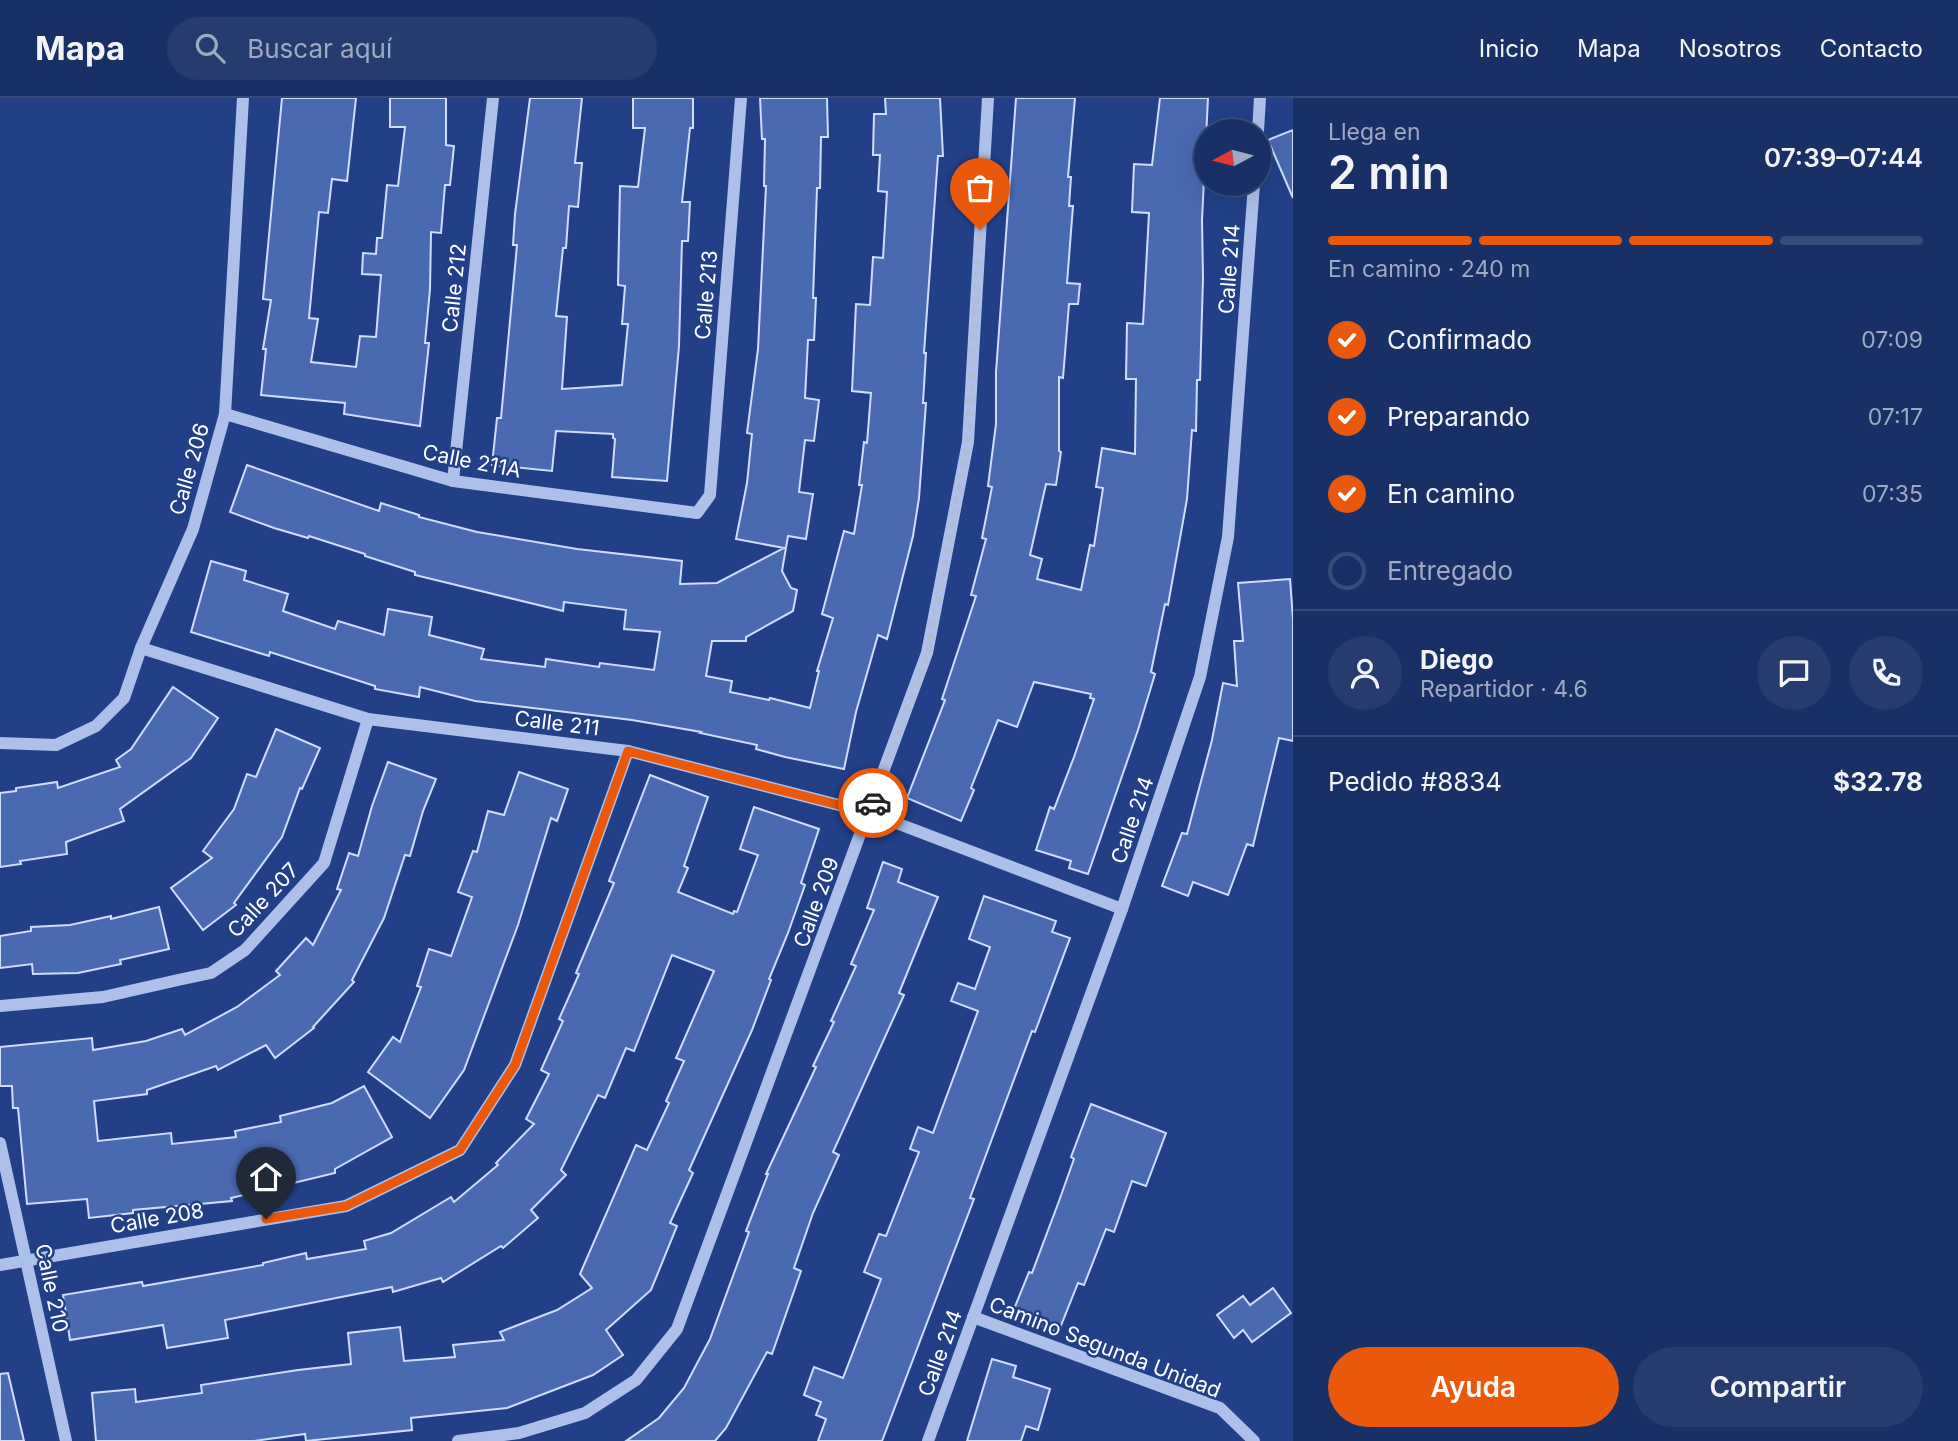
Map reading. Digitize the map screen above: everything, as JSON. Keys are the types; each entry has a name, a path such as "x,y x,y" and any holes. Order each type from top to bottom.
{"street":[{"name":"Calle 206","path":"0,743 56,745 96,726 124,698 141,648 193,529 225,414 243,98"},
{"name":"Calle 212","path":"453,481 493,98"},
{"name":"Calle 213","path":"709,495 741,98"},
{"name":"Calle 209","path":"458,1441 519,1433 585,1413 636,1380 677,1328 928,653 968,442 988,98"},
{"path":"1259,119 1261,98"},
{"name":"Calle 214","path":"928,1441 1122,909 1200,677 1228,537 1253,196"},
{"name":"Calle 211A","path":"225,414 453,481 697,513 709,495"},
{"name":"Calle 211","path":"141,648 368,719 628,751 870,813 1122,909"},
{"name":"Calle 207","path":"0,1006 103,997 211,973 245,950 324,863 368,719"},
{"name":"Calle 208","path":"0,1265 346,1206 460,1150 515,1065 628,751"},
{"name":"Calle 210","path":"0,1143 66,1441"},
{"name":"Camino Segunda Unidad","path":"974,1317 1220,1408 1254,1441"}],"building":[{"path":"282,98 356,98 347,181 332,179 328,213 319,212 309,318 318,319 311,362 356,367 360,336 376,337 381,275 362,274 363,253 376,254 377,238 382,238 387,185 398,186 405,127 390,127 390,98 446,98 446,145 454,146 450,185 445,185 441,233 431,232 425,343 429,343 420,426 344,414 345,403 261,395 266,349 263,349 271,300 263,299"},
{"path":"530,98 582,98 575,163 582,163 578,207 569,206 556,316 567,317 562,389 622,385 628,324 622,324 625,286 618,285 620,186 638,187 645,128 633,128 633,98 693,98 693,128 690,128 682,202 690,202 688,241 682,241 679,346 667,481 612,477 615,439 613,434 556,431 552,471 492,465 497,418 501,418 517,245 513,245 515,214"},
{"path":"760,98 827,98 828,137 821,137 820,188 817,188 814,340 808,340 805,398 819,400 814,441 805,440 799,492 813,494 806,539 788,536 782,571 791,588 797,590 793,611 746,637 746,641 712,641 706,676 732,681 730,692 810,708 817,671 833,618 822,614 844,531 854,534 862,485 859,485 864,442 867,443 871,393 852,391 856,304 870,305 873,257 883,258 887,192 878,191 880,155 873,155 874,114 886,114 885,98 940,98 943,156 938,156 924,353 923,403 926,403 919,498 913,536 887,639 878,635 856,712 844,769 785,757 756,749 757,745 701,732 632,720 475,701 420,687 419,697 375,689 375,686 270,652 269,656 191,632 211,561 246,571 244,580 288,594 283,611 335,629 338,621 384,635 388,609 432,617 429,635 484,649 481,659 545,667 546,659 599,667 600,663 654,670 660,632 624,629 626,610 564,602 563,611 415,575 415,572 365,554 274,528 230,512 247,465 379,511 381,503 419,517 477,532 577,549 682,561 680,584 717,583 784,548 736,539 747,483 752,434 747,433 758,349 766,186 765,139 762,139"},
{"path":"1016,98 1075,98 1068,177 1071,177 1069,206 1073,206 1067,283 1080,284 1078,304 1069,304 1063,378 1059,377 1061,452 1056,485 1046,484 1030,555 1042,559 1037,579 1081,590 1090,545 1094,546 1103,488 1096,487 1102,448 1135,454 1136,379 1126,379 1127,323 1143,324 1149,213 1132,212 1134,164 1152,165 1160,98 1208,98 1207,119 1194,119 1194,196 1203,196 1203,278 1200,380 1197,380 1196,431 1192,430 1187,499 1168,605 1165,604 1151,672 1155,674 1088,874 1069,868 1071,861 1036,850 1050,807 1054,809 1074,757 1094,699 1090,698 1091,694 1034,682 1017,727 998,720 961,821 907,798 945,700 942,699 976,596 971,595 986,539 982,538 992,487 988,486 996,424 996,372"},
{"path":"1293,130 1293,198 1271,147 1271,139"},
{"path":"1290,579 1293,619 1293,741 1279,738 1253,846 1247,844 1228,895 1193,882 1188,896 1162,886 1182,833 1187,834 1212,740 1223,683 1237,686 1234,641 1243,641 1238,583"},
{"path":"173,687 218,718 191,758 120,809 124,821 66,842 67,854 0,867 0,793 57,782 58,788 120,767 116,760 131,749"},
{"path":"276,729 320,748 302,789 300,788 282,837 234,903 236,905 203,930 171,888 212,858 203,851 234,809 247,774 256,777"},
{"path":"388,762 436,779 410,856 405,855 384,918 352,980 354,982 314,1028 275,1058 266,1045 218,1070 216,1066 147,1090 147,1094 94,1101 98,1141 171,1133 172,1144 236,1137 235,1131 281,1122 280,1116 332,1103 364,1086 392,1137 335,1169 335,1173 231,1198 232,1201 133,1210 133,1213 89,1218 87,1199 27,1204 18,1108 13,1108 12,1086 0,1086 0,1047 92,1038 93,1050 146,1041 182,1029 185,1035 237,1007 280,975 276,971 306,938 313,945 341,890 337,889 349,853 358,856"},
{"path":"519,772 568,789 557,821 551,818 518,925 464,1070 430,1118 368,1072 393,1037 400,1042 421,987 417,986 429,949 451,956 472,897 458,892 473,851 477,852 488,811 504,815"},
{"path":"650,775 708,797 684,866 688,868 678,892 733,914 734,911 737,912 758,855 740,849 754,807 819,829 801,883 805,885 769,979 771,980 752,1030 689,1170 693,1173 670,1223 677,1226 651,1290 606,1330 623,1355 593,1375 507,1408 411,1418 412,1430 306,1441 305,1434 254,1441 96,1441 92,1393 135,1389 136,1402 202,1393 201,1385 351,1364 348,1333 400,1327 404,1361 455,1357 453,1345 504,1340 500,1332 557,1310 592,1288 580,1274 636,1145 647,1150 669,1103 666,1101 684,1061 676,1058 714,971 672,955 634,1051 626,1048 605,1098 598,1095 561,1170 566,1175 531,1210 538,1218 503,1248 501,1246 443,1282 441,1278 393,1292 392,1287 225,1320 228,1338 167,1348 163,1325 70,1340 63,1295 142,1282 143,1286 263,1265 306,1253 307,1259 366,1249 364,1241 391,1233 451,1197 454,1202 498,1165 496,1163 534,1124 526,1119 549,1074 541,1070 563,1021 559,1019 579,974 576,973 614,883 609,881"},
{"path":"883,862 902,869 898,882 938,897 899,993 904,995 833,1152 839,1155 813,1213 794,1268 801,1271 772,1354 767,1352 726,1428 715,1441 626,1441 659,1418 684,1388 710,1339 749,1232 746,1231 766,1174 816,1067 813,1066 856,966 851,964 874,910 867,908"},
{"path":"984,896 1056,921 1052,932 1070,938 1035,1032 1032,1031 970,1198 974,1199 882,1441 818,1441 826,1419 816,1415 821,1402 804,1395 814,1367 843,1378 881,1279 864,1272 879,1234 886,1236 919,1152 910,1149 918,1127 933,1133 978,1011 951,1001 958,983 975,989 990,947 969,939"},
{"path":"159,907 169,949 120,960 121,964 78,973 33,974 32,964 0,968 0,936 31,931 31,927 70,925 111,916 111,919"},
{"path":"1091,1104 1166,1133 1146,1186 1132,1181 1114,1232 1106,1229 1084,1285 1078,1283 1058,1333 1012,1314 1029,1272 1032,1273"},
{"path":"1273,1288 1291,1313 1252,1342 1243,1330 1234,1338 1217,1315 1243,1296 1250,1305"},
{"path":"992,1359 1016,1366 1013,1377 1050,1389 1038,1430 1026,1426 1021,1441 967,1441"},
{"path":"8,1373 24,1441 0,1441 0,1374"}],"way so far":[{"path":"873,803 928,653 968,442 980,230"}],"route":[{"path":"266,1219 346,1206 460,1150 515,1065 628,751 870,813 873,803"}]}
